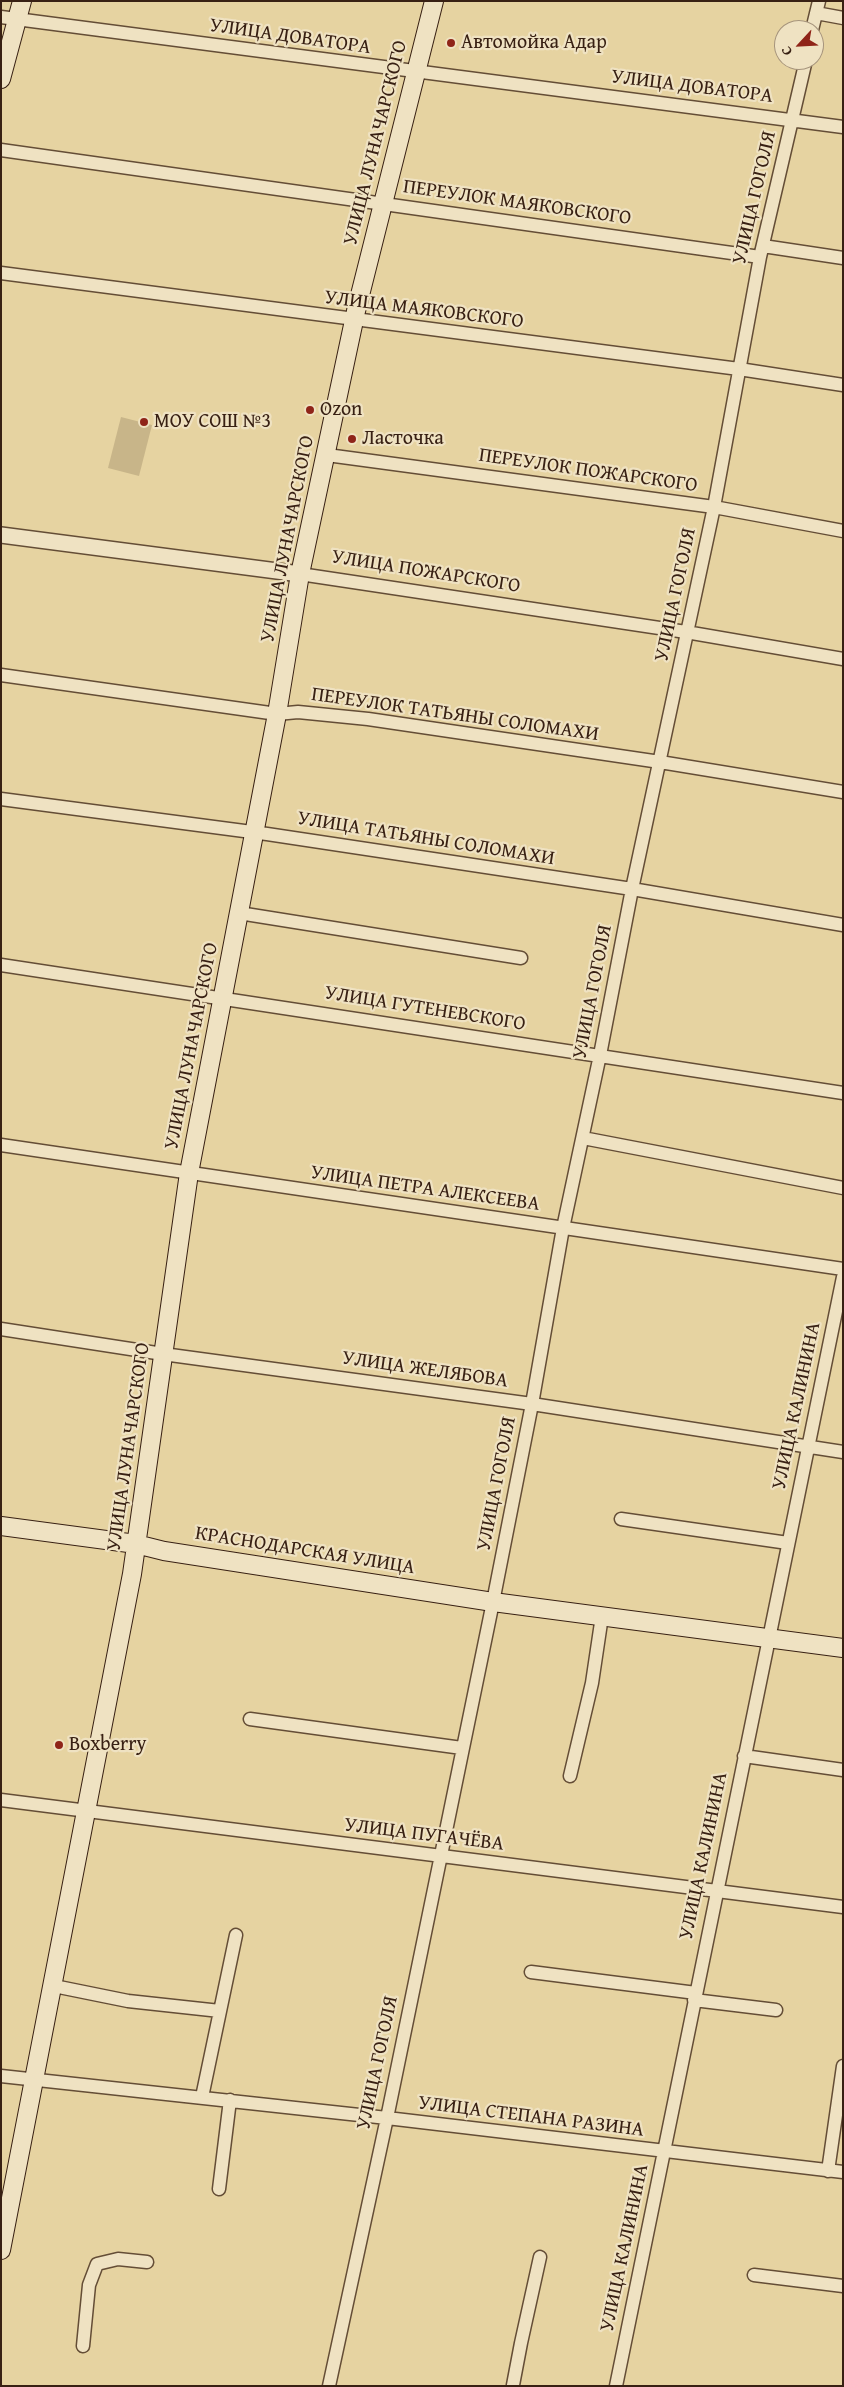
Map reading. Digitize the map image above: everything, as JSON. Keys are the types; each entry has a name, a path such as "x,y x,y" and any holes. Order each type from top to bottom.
{"main road":[{"path":"1,79 9,18 22,1"},
{"name":"УЛИЦА ЛУНАЧАРСКОГО","path":"1,2250 54,1986 132,1574 189,1173 277,714 300,574 327,455 354,320 434,1"},
{"name":"КРАСНОДАРСКАЯ УЛИЦА","path":"1,1526 136,1544 164,1551 493,1602 843,1648"}],"street":[{"path":"814,20 817,7 843,18"},
{"name":"УЛИЦА ДОВАТОРА","path":"9,18 843,127"},
{"name":"УЛИЦА ГОГОЛЯ","path":"328,2386 386,2118 493,1602 532,1404 563,1228 600,1055 632,889 714,507 762,251 804,70"},
{"name":"ПЕРЕУЛОК МАЯКОВСКОГО","path":"1,150 382,203 762,251 843,258"},
{"name":"УЛИЦА МАЯКОВСКОГО","path":"1,274 739,369 843,385"},
{"name":"ПЕРЕУЛОК ПОЖАРСКОГО","path":"327,455 714,507 843,531"},
{"name":"УЛИЦА ПОЖАРСКОГО","path":"1,535 300,574 686,632 843,659"},
{"name":"ПЕРЕУЛОК ТАТЬЯНЫ СОЛОМАХИ","path":"1,675 277,714 298,712 368,719 660,762 843,792"},
{"name":"УЛИЦА ТАТЬЯНЫ СОЛОМАХИ","path":"1,799 253,832 632,889 843,925"},
{"path":"239,913 521,958"},
{"name":"УЛИЦА ГУТЕНЕВСКОГО","path":"1,966 843,1092"},
{"path":"583,1138 843,1188"},
{"name":"УЛИЦА ПЕТРА АЛЕКСЕЕВА","path":"1,1145 843,1269"},
{"name":"УЛИЦА КАЛИНИНА","path":"616,2386 843,1277"},
{"name":"УЛИЦА ЖЕЛЯБОВА","path":"1,1329 163,1354 532,1404 843,1452"},
{"path":"621,1519 788,1543"},
{"path":"570,1776 592,1683 602,1616"},
{"path":"250,1719 462,1748"},
{"name":"УЛИЦА КАЛИНИНА","path":"744,1756 843,1770"},
{"name":"УЛИЦА ПУГАЧЁВА","path":"1,1800 843,1907"},
{"path":"202,2098 236,1936"},
{"path":"531,1972 776,2010"},
{"path":"54,1986 128,2002 220,2011"},
{"path":"828,2171 843,2066"},
{"name":"УЛИЦА СТЕПАНА РАЗИНА","path":"1,2076 230,2100 843,2172"},
{"path":"220,2189 230,2100"},
{"path":"514,2385 521,2342 540,2257"},
{"path":"83,2346 89,2285 97,2264 118,2259 147,2262"},
{"path":"754,2275 843,2286"}],"shaded area":[{"path":"121,417 152,425 139,476 108,468"}],"place":[{"name":"Автомойка Адар","path":"451,43"},
{"name":"Ozon","path":"310,410"},
{"name":"МОУ СОШ №3","path":"144,422"},
{"name":"Ласточка","path":"352,439"},
{"name":"Boxberry","path":"59,1745"}]}
